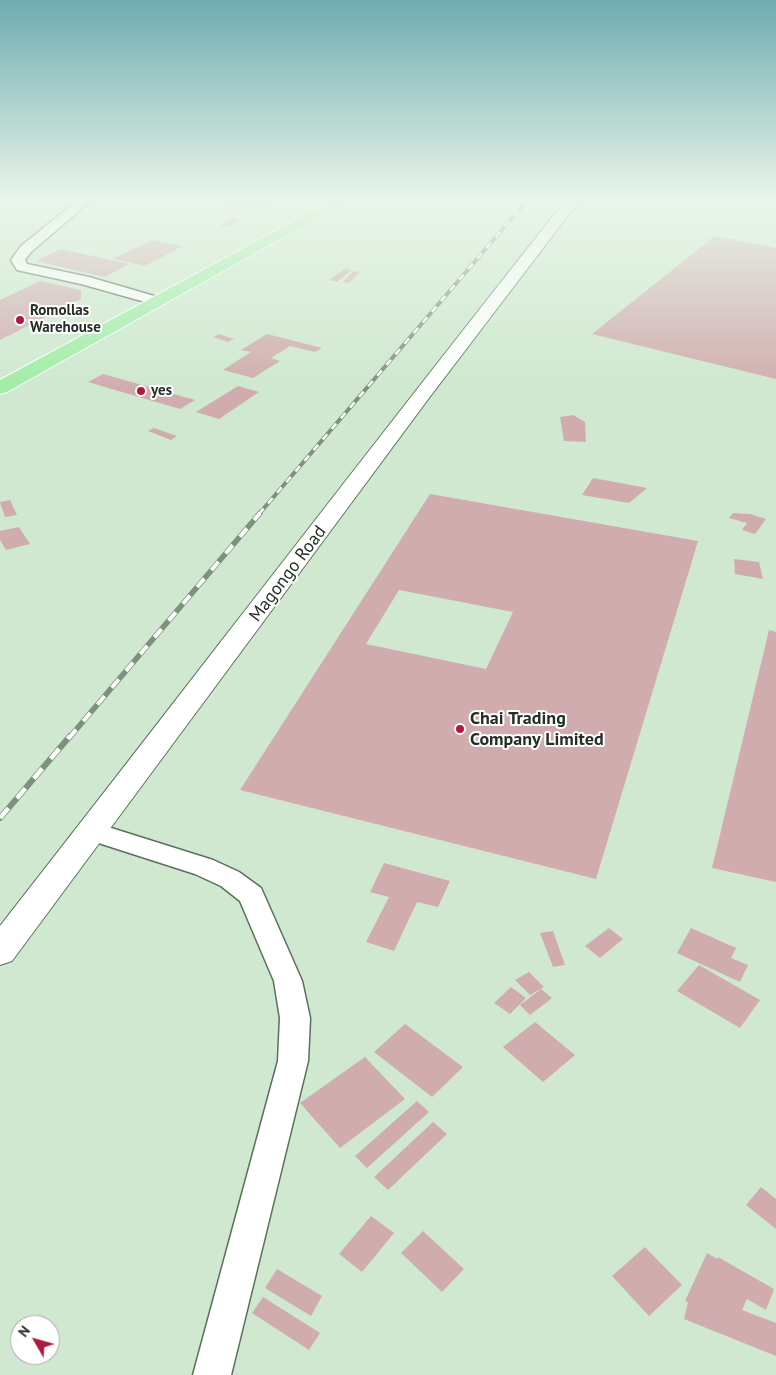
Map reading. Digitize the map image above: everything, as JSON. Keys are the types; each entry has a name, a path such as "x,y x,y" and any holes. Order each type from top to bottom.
{"highway":[{"path":"0,388 230,261"}],"street":[{"path":"19,261 22,267 84,280 156,301"},
{"name":"Magongo Road","path":"0,951 433,378 525,261"},
{"path":"92,831 204,867 230,879 251,895 288,981 295,1018 292,1060 212,1375"}],"building":[{"path":"37,261 116,261 129,264 105,277"},
{"path":"123,261 154,261 145,266"},
{"path":"683,261 776,261 776,379 592,334"},
{"path":"344,269 352,270 337,282 329,280"},
{"path":"354,271 360,272 349,283 342,282"},
{"name":"Romollas Warehouse","path":"40,281 81,290 81,299 0,340 0,300"},
{"path":"219,334 234,339 228,342 213,337"},
{"path":"267,334 322,348 315,352 290,346 271,358 280,361 253,378 223,370 251,352 241,350"},
{"name":"yes","path":"103,374 195,400 180,409 88,382"},
{"path":"238,386 259,392 219,419 196,412"},
{"path":"573,415 585,422 586,442 564,441 560,417"},
{"path":"154,428 177,436 171,440 148,431"},
{"path":"593,478 647,488 629,503 582,495"},
{"name":"Chai Trading Company Limited","path":"430,494 698,541 596,879 240,790","holes":["399,590 513,612 486,669 366,644"]},
{"path":"10,500 17,515 5,517 0,502"},
{"path":"733,513 750,514 766,519 755,534 742,530 747,523 729,518"},
{"path":"19,527 30,544 6,550 0,540 0,531"},
{"path":"734,559 759,562 763,579 735,574"},
{"path":"769,630 776,632 776,882 712,868"},
{"path":"384,863 450,881 438,907 417,902 394,951 366,942 389,897 370,892"},
{"path":"609,928 623,939 600,958 585,946"},
{"path":"691,928 736,948 731,958 748,965 740,982 677,953"},
{"path":"553,931 565,965 553,967 540,933"},
{"path":"699,965 760,1000 740,1028 677,991"},
{"path":"529,972 544,987 530,995 515,980"},
{"path":"511,987 526,998 510,1014 494,1003"},
{"path":"541,989 552,998 530,1015 520,1005"},
{"path":"535,1022 575,1055 543,1082 503,1047"},
{"path":"405,1024 463,1067 432,1097 374,1052"},
{"path":"365,1057 405,1099 340,1148 300,1103"},
{"path":"417,1101 429,1112 367,1168 355,1156"},
{"path":"433,1122 447,1134 388,1190 374,1177"},
{"path":"761,1187 776,1199 776,1229 746,1205"},
{"path":"371,1216 394,1233 362,1272 339,1254"},
{"path":"423,1231 464,1269 442,1292 401,1253"},
{"path":"645,1247 682,1285 649,1316 612,1276"},
{"path":"707,1253 717,1259 718,1257 774,1289 766,1310 747,1299 742,1310 776,1323 776,1356 684,1319 688,1302 685,1301"},
{"path":"277,1269 322,1296 311,1316 265,1288"},
{"path":"263,1297 320,1333 309,1350 252,1313"}],"railway":[{"path":"259,514 475,261"},
{"path":"69,738 260,513"},
{"path":"0,818 70,736"}],"place":[{"name":"Romollas Warehouse","path":"20,320"},
{"name":"yes","path":"141,391"},
{"name":"Chai Trading Company Limited","path":"460,729"}]}
